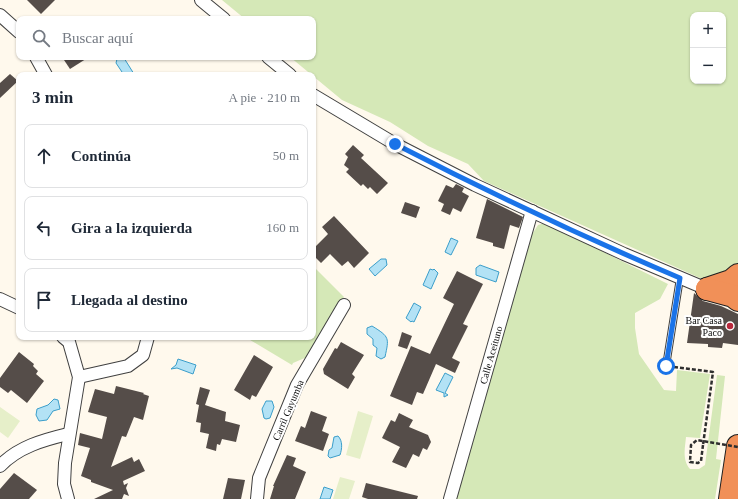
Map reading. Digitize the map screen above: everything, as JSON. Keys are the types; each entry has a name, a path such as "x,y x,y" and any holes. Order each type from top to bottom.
{"highway":[{"path":"707,289 731,281 738,275"},
{"path":"707,289 733,296 738,300"},
{"path":"730,499 738,446"}],"street":[{"path":"201,0 220,16"},
{"path":"0,15 16,29"},
{"path":"38,60 44,72"},
{"path":"272,60 286,72"},
{"path":"316,97 395,144 474,185 707,289"},
{"name":"Calle Aceituno","path":"450,499 532,211"},
{"path":"0,299 16,307"},
{"name":"Carril Gayumba","path":"257,499 259,478 297,385 344,305"},
{"path":"67,340 69,342 79,377 68,434 64,484 68,499"},
{"path":"79,377 128,366 143,355 147,340"},
{"path":"0,466 10,456 42,440 68,434"}],"lane":[{"path":"666,366 680,278"}],"path":[{"path":"666,366 714,372 706,432 704,438 703,445 700,461 698,464 690,462 690,445 697,440 704,442 717,444 738,446"}],"green space":[{"path":"222,0 738,0 738,267 719,281 700,278 484,181 468,164 428,146 390,122 342,100 316,78 316,72 308,72 294,60 316,60 316,16 241,16"},
{"path":"545,223 668,284 660,299 635,313 635,328 639,354 664,390 676,391 677,370 710,374 700,438 686,437 685,458 690,469 699,469 705,465 717,375 725,376 716,459 721,460 715,499 456,499 531,236 538,225"},
{"path":"316,269 344,297 307,357 293,363 292,365 250,340 316,340"},
{"path":"0,407 20,421 8,438 0,432"},
{"path":"358,411 373,416 360,459 346,455"},
{"path":"340,477 355,481 349,499 333,499"}],"water":[{"path":"117,60 125,60 133,72 122,72 116,63"},
{"path":"451,238 458,241 451,255 445,252"},
{"path":"381,259 386,259 387,265 375,276 369,269"},
{"path":"480,265 499,272 496,282 476,275 476,268"},
{"path":"430,269 434,269 438,273 431,289 423,285"},
{"path":"414,303 421,307 414,322 411,322 406,318"},
{"path":"372,326 387,338 385,357 381,359 376,356 377,348 373,345 373,339 367,334 367,328"},
{"path":"178,359 196,365 193,374 177,368 171,369 176,365"},
{"path":"445,373 453,377 445,393 448,395 444,397 444,393 436,390"},
{"path":"54,399 58,400 60,409 53,411 47,420 39,421 36,415 37,409 48,405"},
{"path":"266,401 272,401 274,407 270,418 266,419 264,418 262,409"},
{"path":"338,436 342,445 340,455 330,458 328,456 329,450 332,448 334,437"},
{"path":"324,487 333,490 330,499 320,499"}],"building":[{"path":"27,0 55,0 41,14"},
{"path":"64,60 84,60 70,69"},
{"path":"10,74 16,79 16,83 0,98 0,83"},
{"path":"353,145 364,155 361,158 388,183 377,194 370,187 368,189 363,184 361,186 346,172 349,169 344,165 348,157 345,154"},
{"path":"456,184 464,188 462,192 469,196 461,212 453,208 450,215 441,211 444,204 438,201 446,185 453,188"},
{"path":"487,199 523,217 519,228 510,225 504,249 493,246 493,243 476,238"},
{"path":"405,202 420,207 416,218 401,213"},
{"path":"334,216 369,253 354,268 348,261 342,266 330,254 321,263 316,258 316,246 328,234 322,227"},
{"path":"457,271 483,284 463,324 468,326 452,358 460,362 455,373 436,364 423,394 417,392 412,405 390,396 411,346 430,354 454,304 443,298"},
{"path":"694,293 703,301 721,306 738,314 738,345 723,343 722,348 708,347 708,344 687,343"},
{"path":"402,332 412,336 407,349 398,346"},
{"path":"341,342 364,355 352,374 355,377 348,389 324,374 323,369 335,348 337,349"},
{"path":"19,352 34,364 33,366 38,371 36,374 44,381 27,403 11,390 8,393 0,387 0,378"},
{"path":"254,355 273,367 256,397 252,395 250,400 234,390"},
{"path":"116,386 144,393 143,394 149,396 143,420 134,417 126,437 122,436 111,467 132,457 134,462 139,459 145,471 123,481 124,485 128,483 126,488 129,496 124,494 122,499 94,499 113,490 91,482 91,480 81,476 90,448 78,445 80,433 102,439 107,417 88,412 95,389 114,394"},
{"path":"200,387 210,390 205,405 226,412 225,421 240,425 236,442 222,439 220,445 217,444 216,451 206,448 209,434 200,432 201,423 196,422 199,405 196,404"},
{"path":"311,411 327,417 322,431 329,434 323,451 295,441 301,426 305,428"},
{"path":"399,413 413,420 409,427 428,435 431,442 427,450 423,448 419,457 413,454 406,468 392,462 400,447 382,438 391,420 395,422"},
{"path":"287,455 296,458 293,466 306,472 295,499 270,499 273,486"},
{"path":"14,473 37,490 29,499 0,499 0,489"},
{"path":"228,478 245,480 241,499 223,499"},
{"path":"366,483 418,496 417,499 368,499 362,497"}],"place":[{"name":"Bar Casa Paco","path":"730,326"}],"route":[{"path":"395,144 474,185 680,278 666,366"}]}
